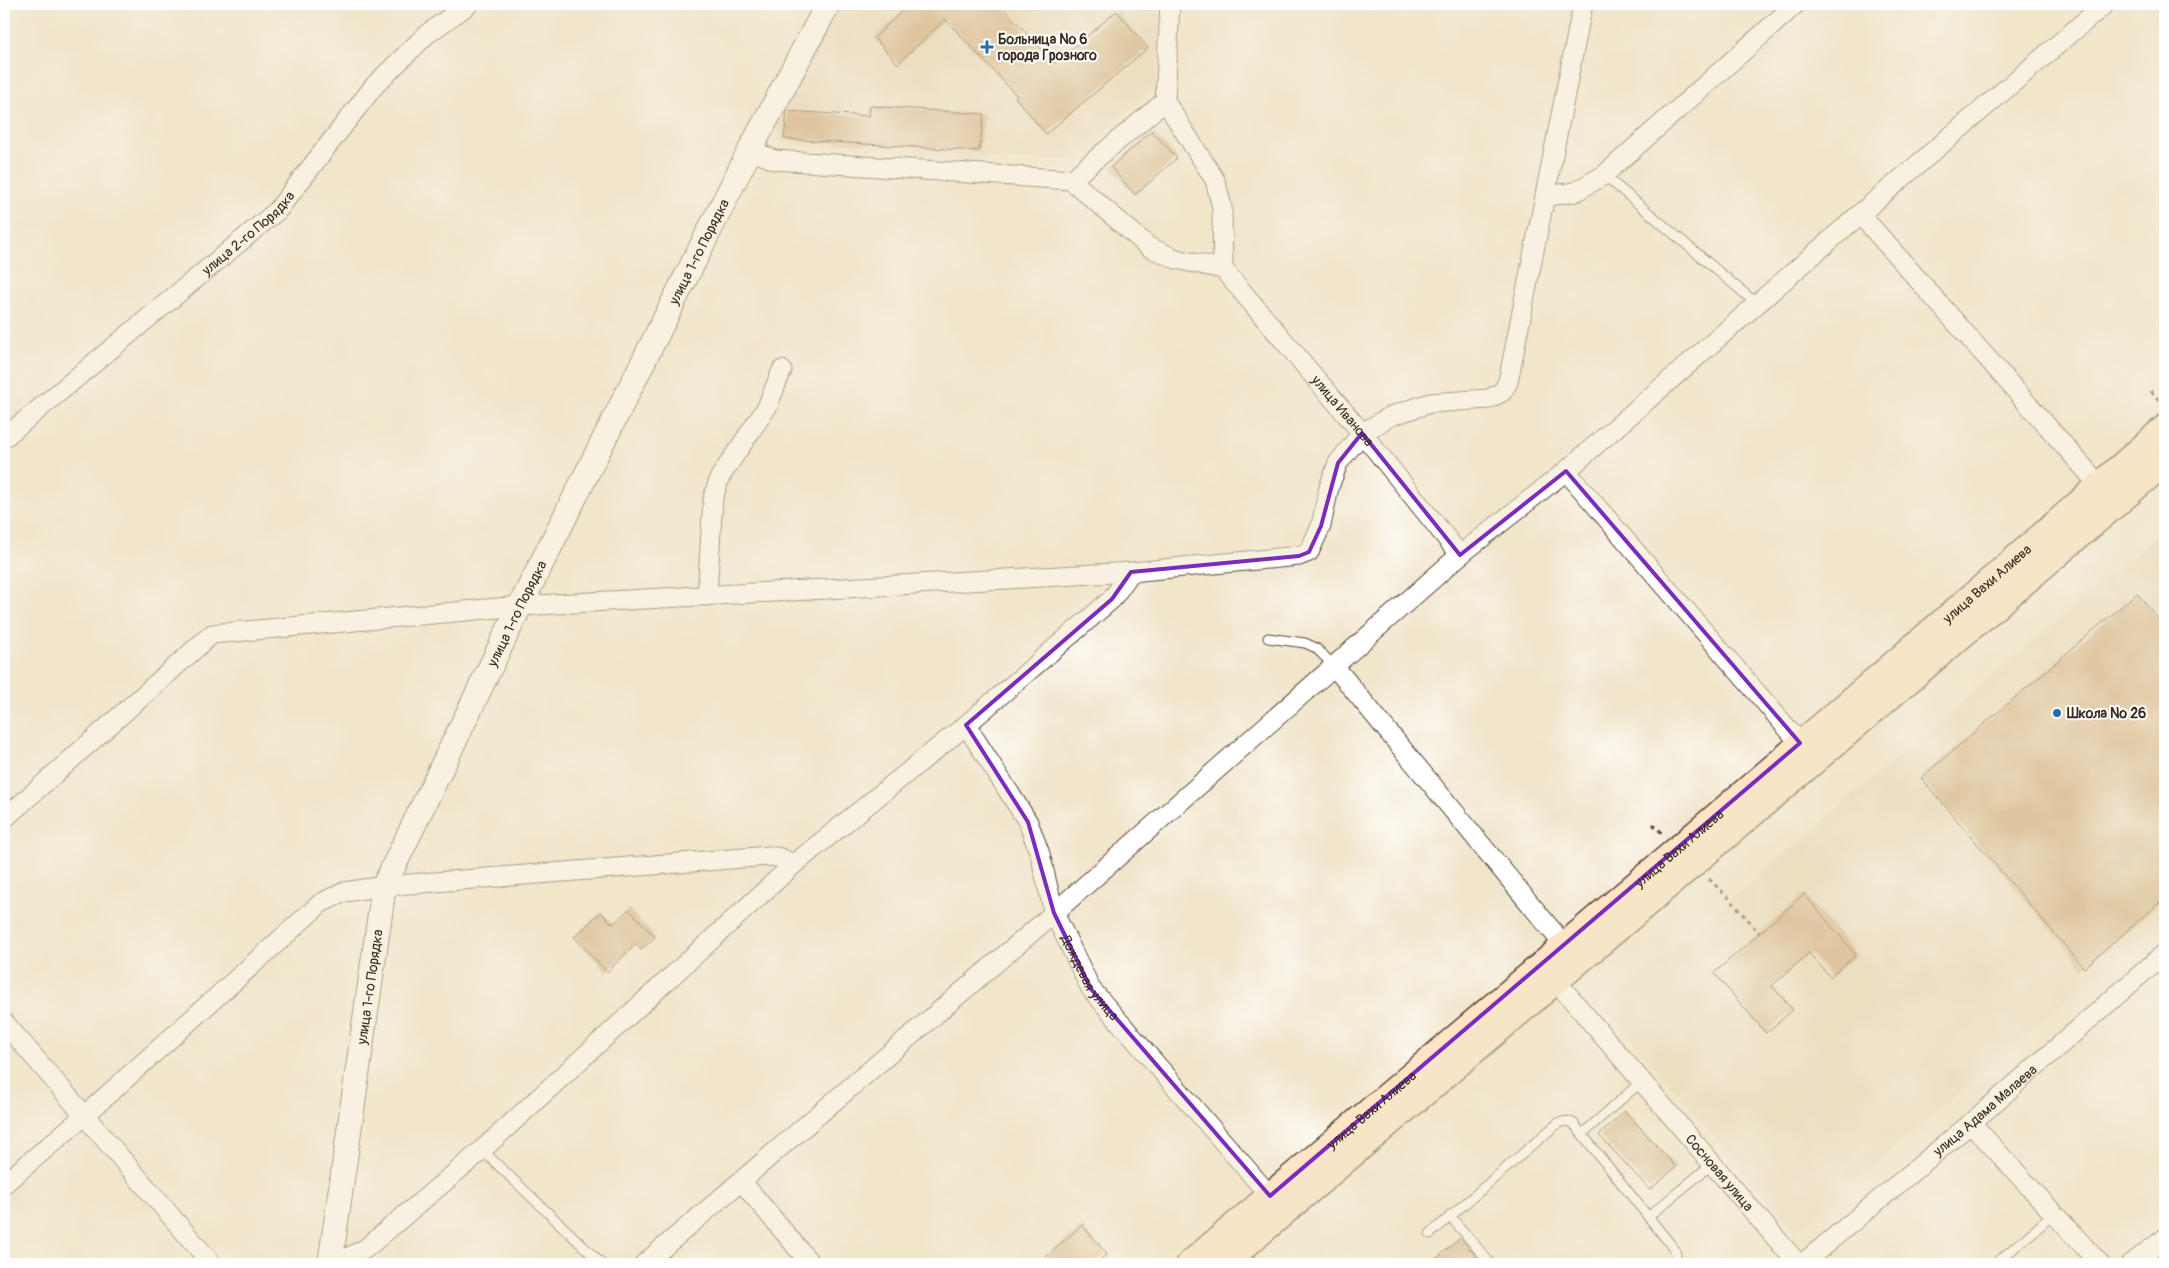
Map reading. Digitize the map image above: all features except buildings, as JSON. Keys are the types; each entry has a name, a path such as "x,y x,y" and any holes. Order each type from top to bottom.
{"main road":[{"name":"улица Вахи Алиева","path":"1190,1264 1564,946 2165,428"},
{"name":"улица Вахи Алиева","path":"1223,1264 2164,467"}],"street":[{"name":"улица 2-го Порядка","path":"4,438 277,211 374,86 427,34 469,4"},
{"name":"улица 1-го Порядка","path":"330,1264 384,886 520,606 750,150 828,4"},
{"path":"750,150 775,160 1071,180 1149,247 1176,259 1223,268 1222,207 1214,180 1164,101 1170,4"},
{"path":"4,819 212,634 520,606 1131,572 1299,556 1309,552 1322,526 1329,487 1338,463 1362,433 1392,416 1430,403 1489,399 1502,392 1508,382 1583,4"},
{"path":"1546,196 1575,192 1604,175 1796,4"},
{"path":"644,1264 1054,913 1460,555 1566,471 1860,214 2105,4"},
{"path":"1071,180 1164,101"},
{"path":"1860,214 2100,486"},
{"name":"улица Иванова","path":"1223,268 1362,433 1460,555"},
{"path":"707,596 713,498 720,477 767,407 782,370"},
{"path":"1566,471 1800,743"},
{"path":"334,1264 364,1249 482,1150 793,865 966,726 1112,599 1131,572"},
{"path":"1334,666 1564,946"},
{"name":"Дождевая улица","path":"966,726 1028,822 1040,854 1054,913 1091,989 1270,1196"},
{"path":"4,1184 84,1116 321,903 344,892 384,886 770,856 781,858 793,865"},
{"name":"улица Адама Малаева","path":"1802,1264 1971,1124 2165,953"},
{"name":"Сосновая улица","path":"1556,982 1798,1264"},
{"path":"4,1022 212,1264"},
{"path":"1971,1124 2100,1264"},
{"path":"742,1182 811,1264"},
{"path":"2131,1264 2165,1238"}],"lane":[{"path":"1604,175 1757,304"},
{"path":"1268,638 1305,643 1316,648 1334,666"},
{"path":"1582,1134 1642,1081"},
{"path":"1430,1234 1558,1123 1566,1121 1573,1123 1675,1250 1676,1264"},
{"path":"482,1150 602,1264"},
{"path":"1648,1217 1712,1164"},
{"path":"1995,1264 2054,1214"},
{"path":"1450,1216 1492,1264"}],"path":[{"path":"2151,391 2165,407"}],"highlighted area":[{"path":"1362,433 1460,555 1566,471 1800,743 1270,1196 1091,989 1054,913 1028,822 966,725 1112,599 1131,572 1299,556 1309,552 1321,526 1338,463"}],"shaded area":[{"name":"Больница № 6 города Грозного","path":"837,4 1161,4 1155,89 1071,160 1015,160 784,144 777,136 777,123"},
{"name":"Школа № 26","path":"2165,528 2165,916 1796,1232 1605,1008"}],"place":[{"name":"Больница № 6 города Грозного","path":"987,47"},
{"name":"Школа № 26","path":"2057,713"}]}
